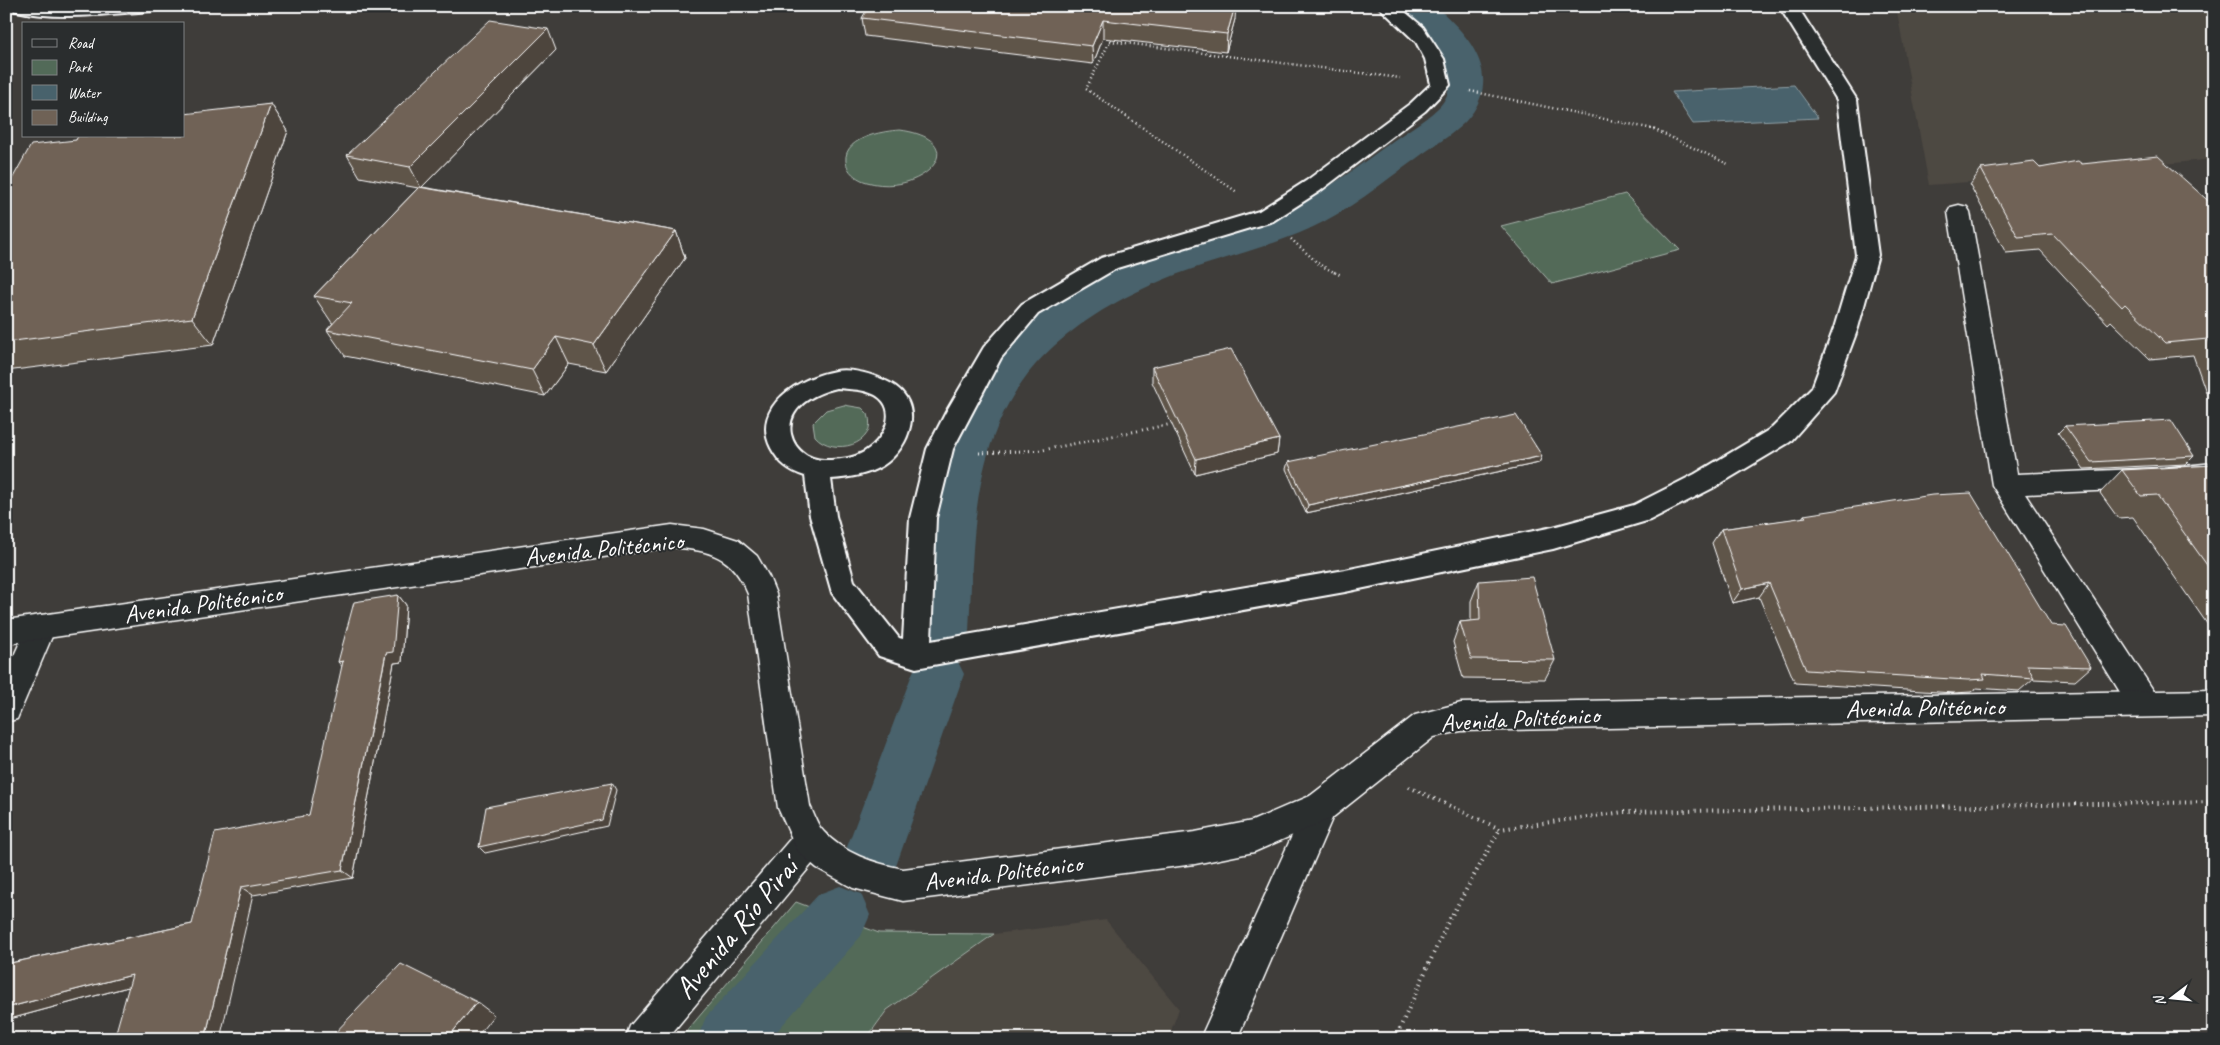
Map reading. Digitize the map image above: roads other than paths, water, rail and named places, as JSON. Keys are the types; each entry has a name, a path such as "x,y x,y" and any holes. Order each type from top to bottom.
{"main road":[{"path":"1959,212 2006,485 2144,704"},
{"path":"2006,485 2164,478 2214,473"},
{"name":"Avenida Politécnico","path":"6,632 672,536 710,540 740,555 755,573 762,594 794,808 819,849 865,878 902,885 1195,848 1254,836 1321,807 1426,725 1461,717 2214,703"},
{"path":"6,709 41,627"},
{"path":"1218,1039 1321,807"},
{"name":"Avenida Río Piraí","path":"643,1039 819,849"}],"lane":[{"path":"18,6 52,11 152,6"},
{"path":"919,655 923,518 940,449 958,412 992,353 1030,309 1109,263 1266,216 1313,186 1418,108 1441,85 1435,58 1418,30 1387,6"},
{"path":"817,469 823,516 842,585 889,647 919,655 1345,581 1553,538 1641,513 1704,481 1781,435 1822,392 1846,328 1867,255 1860,189 1847,100 1788,6"},
{"path":"837,379 856,379 874,383 888,391 898,403 902,416 900,432 890,446 876,458 858,466 838,470 817,469 790,458 782,448 777,426 786,405 806,389 837,379"}],"water":[{"path":"1794,85 1818,118 1693,124 1672,92"}],"waterway":[{"path":"944,631 952,512 957,481 977,423 996,387 1007,371 1032,342 1059,320 1088,301 1119,284 1173,261 1256,235 1311,213 1352,188 1451,116 1462,102 1467,88 1467,74 1463,61 1447,35 1415,6"},
{"path":"876,847 938,674"},
{"path":"728,1039 840,915"}]}
